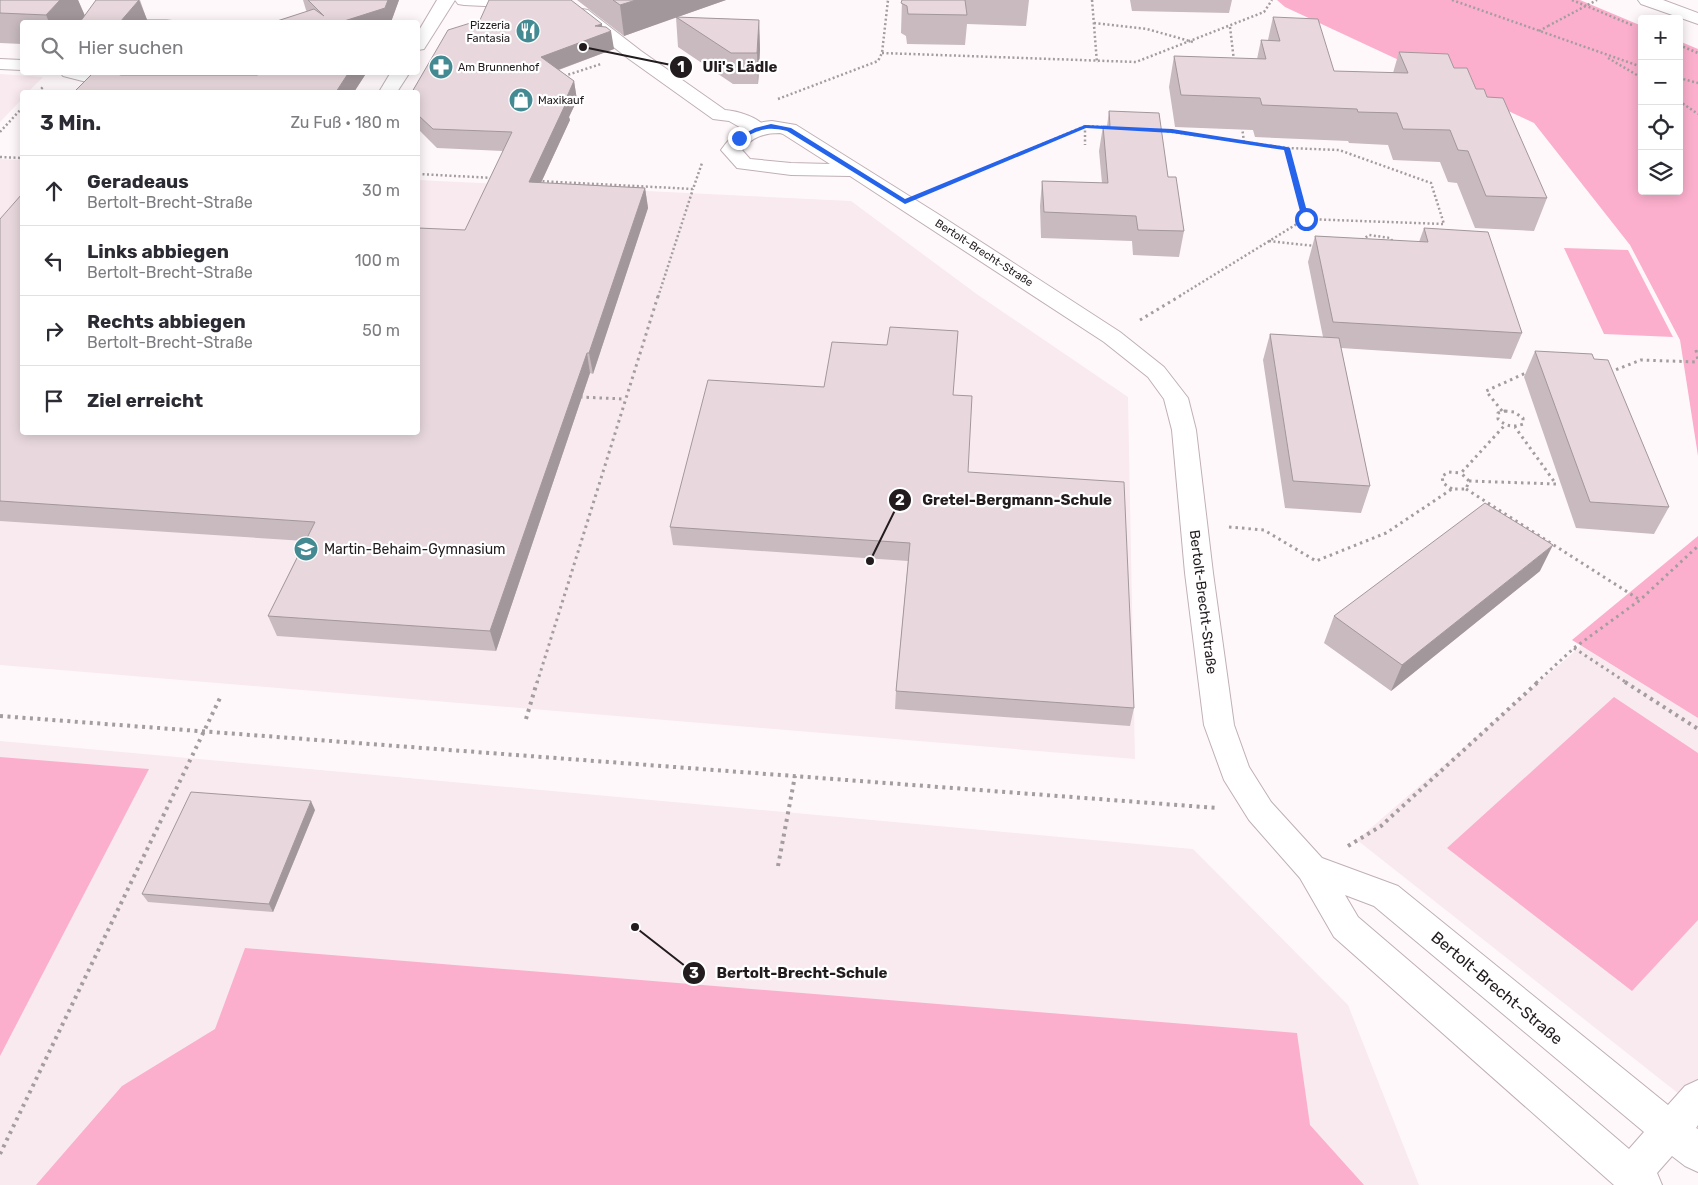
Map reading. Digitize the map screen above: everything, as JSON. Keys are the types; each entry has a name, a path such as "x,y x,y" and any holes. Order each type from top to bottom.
{"street":[{"path":"420,42 446,0"},
{"path":"464,0 541,3"},
{"path":"583,0 570,4 635,54 720,115 733,116 757,129"},
{"path":"1632,0 1656,15"},
{"path":"1647,0 1698,19"},
{"path":"1683,27 1698,33"},
{"path":"0,64 20,65"},
{"path":"83,75 142,88"},
{"path":"389,90 398,75"},
{"name":"Bertolt-Brecht-Straße","path":"854,170 791,169 744,164 732,150 739,138 757,129 771,126 789,129 905,202 1112,337 1156,372 1176,398 1184,430 1220,725 1235,771 1260,811 1311,868 1346,927 1637,1180 1670,1131 1698,1098"},
{"name":"Bertolt-Brecht-Straße","path":"1311,868 1386,896 1698,1153"}],"path":[{"path":"733,116 878,61 882,54 888,0"},
{"path":"1092,0 1098,62"},
{"path":"882,54 1136,62 1193,42 1264,12 1272,0"},
{"path":"1452,0 1604,56 1638,66"},
{"path":"1572,0 1633,26"},
{"path":"1538,31 1597,0"},
{"path":"1094,23 1146,29 1193,42"},
{"path":"1230,27 1234,66"},
{"path":"1683,47 1698,53"},
{"path":"564,76 635,54"},
{"path":"1604,56 1638,76"},
{"path":"1683,79 1698,83"},
{"path":"1683,104 1698,114"},
{"path":"0,132 20,110"},
{"path":"1241,122 1244,142"},
{"path":"905,202 1085,126 1105,128"},
{"path":"1085,126 1085,145"},
{"path":"1112,337 1306,219 1444,224 1431,183 1339,150 1287,148 1153,130"},
{"path":"1287,148 1306,219"},
{"path":"0,157 20,158"},
{"path":"526,719 624,399 702,164"},
{"path":"420,174 496,178"},
{"path":"536,180 693,189"},
{"path":"1358,244 1369,235 1390,238 1398,248"},
{"path":"1268,241 1317,246"},
{"path":"1602,370 1610,372 1641,360 1698,362 1696,350"},
{"path":"1502,412 1486,391 1532,370"},
{"path":"575,397 624,399"},
{"path":"1506,410 1516,412 1524,418 1523,424 1515,427 1505,425 1498,419 1498,413 1502,412 1506,410"},
{"path":"1461,473 1505,425"},
{"path":"1452,489 1443,483 1442,476 1449,472 1461,473 1469,481 1556,484 1515,427"},
{"path":"1466,489 1469,481"},
{"path":"1194,524 1264,530 1316,561 1386,533 1452,489 1466,489 1640,600"},
{"path":"1311,868 1381,826 1574,648 1640,600 1698,546"},
{"path":"1574,648 1698,729"},
{"path":"0,1154 221,696"},
{"path":"0,716 1260,811"},
{"path":"778,866 795,776"}],"shaded area":[{"path":"1277,0 1580,0 1638,24 1638,195 1683,195 1683,43 1698,49 1698,456 1680,340 1630,245 1534,123 1285,7"},
{"path":"0,74 43,77 30,90 20,90 20,101 0,122"},
{"path":"0,159 20,160 20,435 420,435 420,180 851,201 978,295 1128,397 1135,759 0,665"},
{"path":"1564,248 1628,250 1673,337 1604,334"},
{"path":"1698,536 1698,718 1572,640"},
{"path":"1581,646 1698,718 1698,1109 1357,840"},
{"path":"1614,697 1698,753 1698,920 1632,991 1447,848"},
{"path":"0,741 1193,849 1348,1005 1419,1185 0,1185"},
{"path":"0,757 149,769 0,1056"},
{"path":"245,948 1297,1033 1310,1125 1364,1185 36,1185 122,1086 215,1029"}],"building":[{"path":"0,0 60,0 46,15 0,13"},
{"path":"96,0 139,0 122,20 81,20"},
{"path":"308,0 388,0 385,8 347,20 280,20 314,9 324,16"},
{"path":"489,0 571,0 602,24 595,26 606,27 611,31 541,57 574,81 565,101 567,101 529,182 645,188 589,353 587,353 490,631 268,616 315,522 0,501 0,219 20,196 20,435 420,435 420,228 465,230 512,132 433,129 420,117 420,90 413,90 448,30 480,20"},
{"path":"613,0 636,0 620,5"},
{"path":"902,0 965,0 967,15 908,14 907,6 901,3"},
{"path":"676,17 759,20 757,53 731,53"},
{"path":"1273,17 1318,19 1334,71 1408,73 1399,52 1448,54 1454,68 1467,68 1476,89 1484,89 1487,97 1503,98 1547,198 1486,196 1468,151 1458,150 1450,130 1403,129 1397,113 1358,112 1357,109 1262,105 1260,98 1181,95 1174,56 1266,59 1261,40 1280,41"},
{"path":"91,75 347,75 337,90 76,90"},
{"path":"1109,111 1159,113 1168,177 1176,177 1184,231 1138,230 1136,216 1044,212 1042,181 1108,183 1103,126 1110,126"},
{"path":"1424,228 1488,232 1522,333 1333,322 1315,236 1428,242"},
{"path":"890,327 958,331 953,395 972,396 968,472 1124,482 1134,708 896,691 910,543 670,527 708,380 824,387 832,342 887,345"},
{"path":"1270,334 1339,338 1370,486 1293,481"},
{"path":"1535,351 1592,354 1594,359 1608,360 1669,507 1590,502"},
{"path":"1485,503 1553,545 1402,665 1334,616"},
{"path":"191,792 311,801 269,904 142,894"}],"place":[{"name":"Pizzeria Fantasia","path":"528,31"},
{"name":"Uli's Lädle","path":"583,47"},
{"name":"Am Brunnenhof","path":"441,67"},
{"name":"Maxikauf","path":"521,100"},
{"name":"Martin-Behaim-Gymnasium","path":"306,549"},
{"name":"Gretel-Bergmann-Schule","path":"870,561"},
{"name":"Bertolt-Brecht-Schule","path":"635,927"}],"route":[{"path":"739,138 757,129 771,126 789,129 905,202 1085,126 1172,131 1287,148 1306,219"}]}
